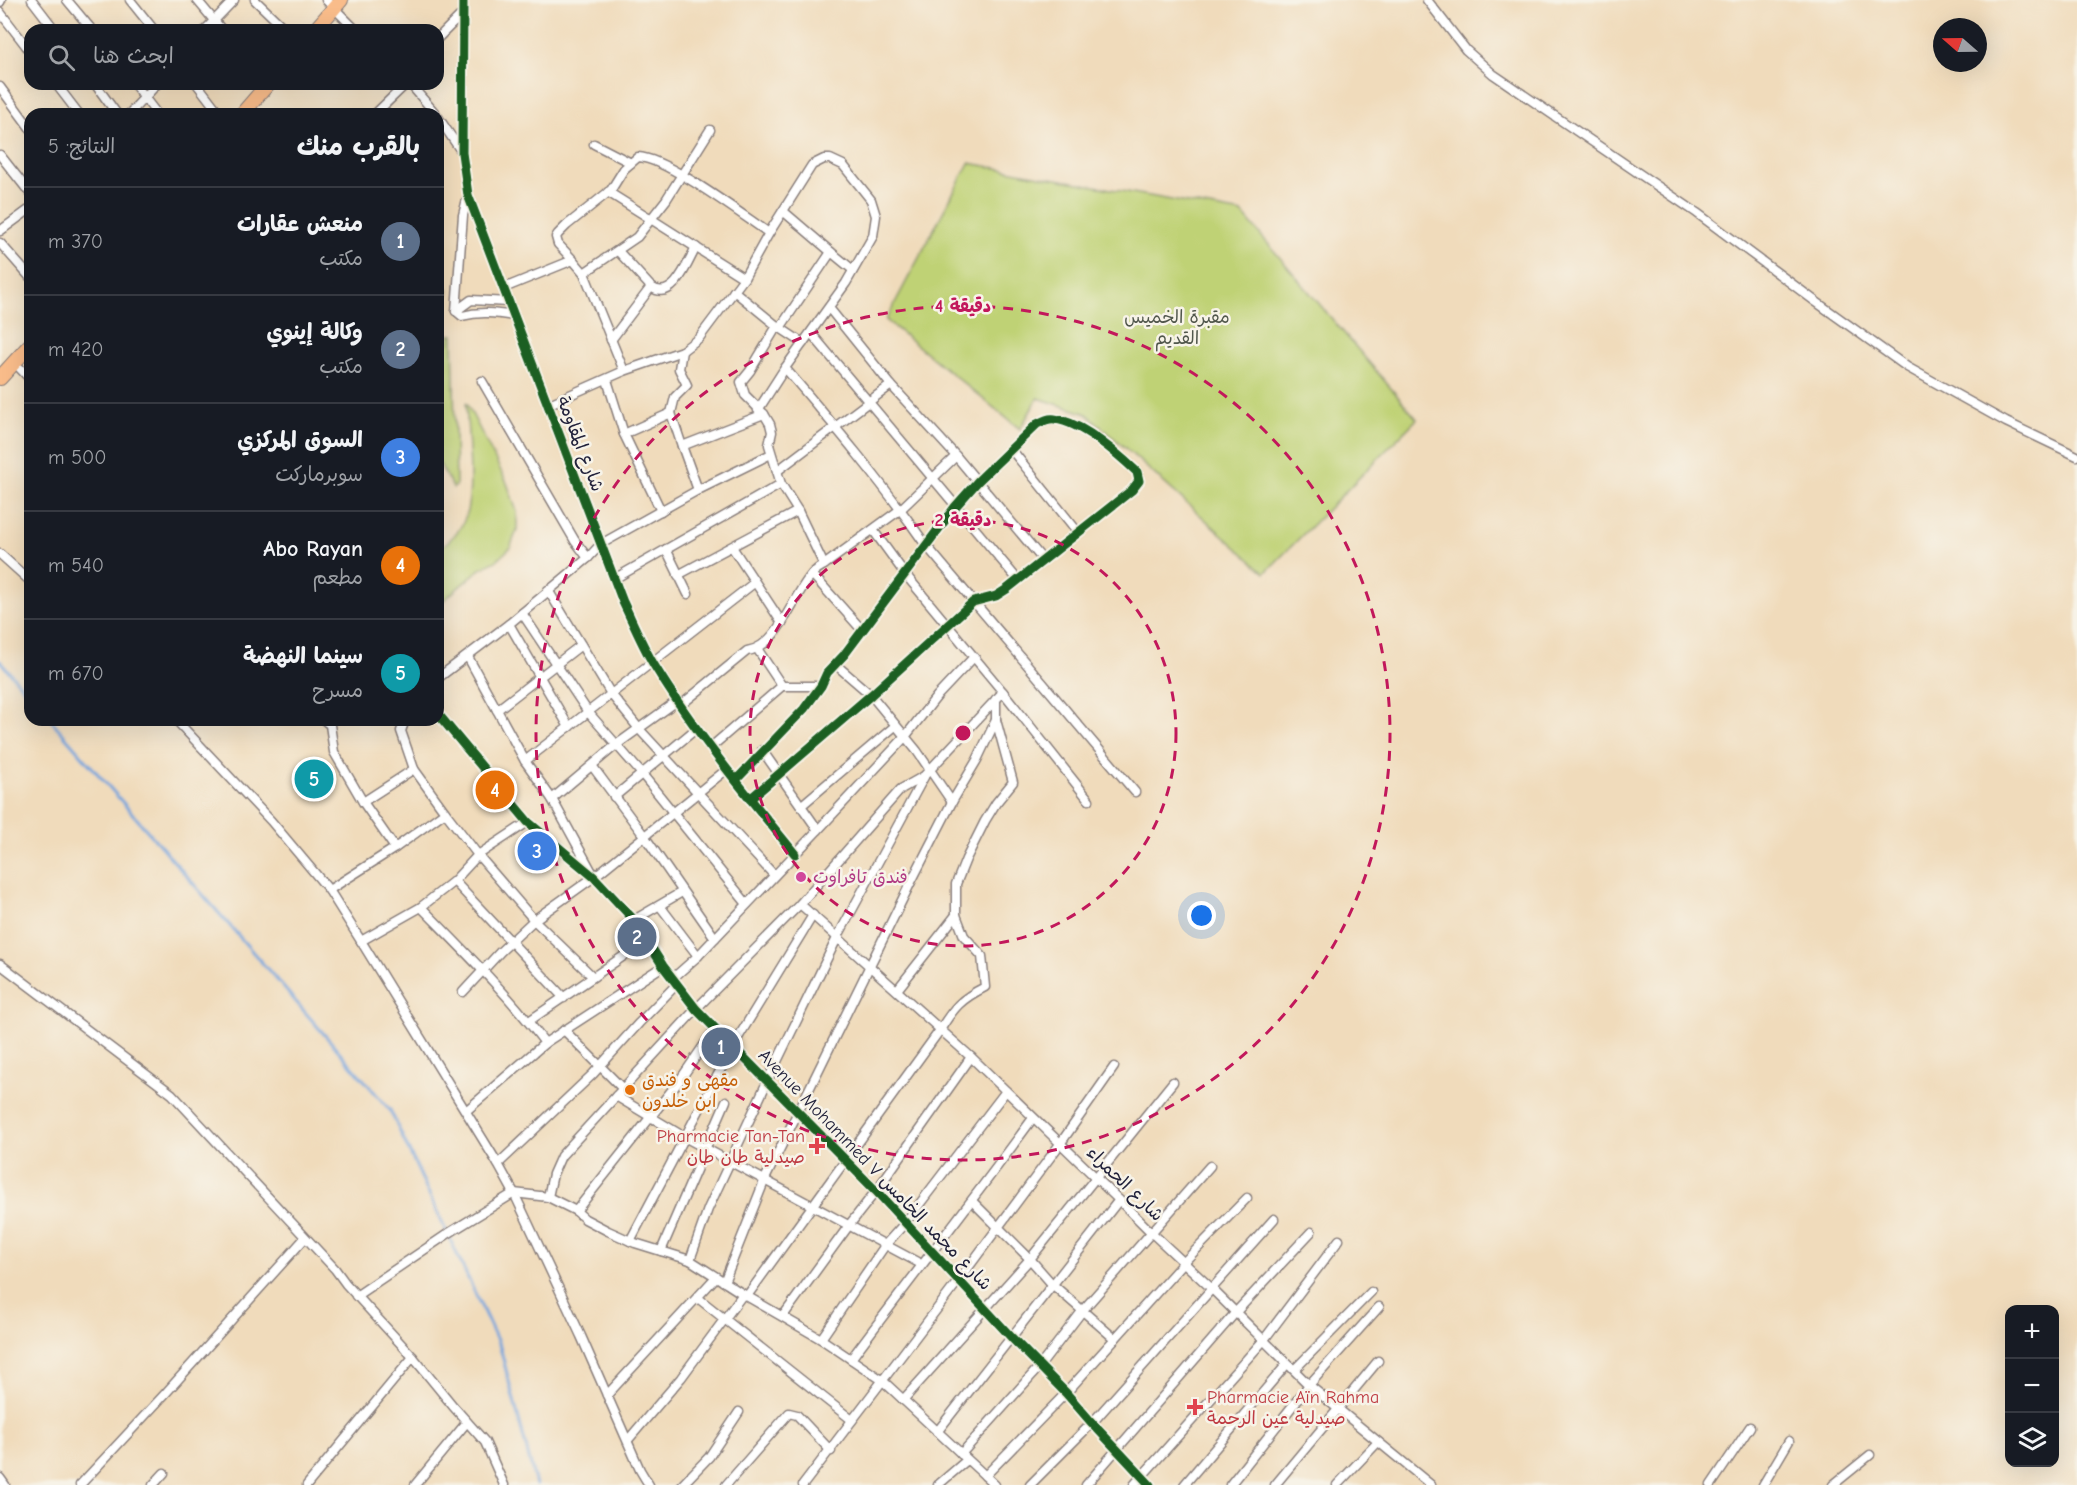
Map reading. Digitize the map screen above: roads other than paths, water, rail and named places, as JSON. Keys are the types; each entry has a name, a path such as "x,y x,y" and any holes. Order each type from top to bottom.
{"main road":[{"path":"319,24 334,3"},
{"path":"247,108 262,90"},
{"path":"0,378 24,351"}],"street":[{"path":"32,0 50,24"},
{"path":"67,0 87,24"},
{"path":"130,0 149,24"},
{"path":"197,0 217,24"},
{"path":"210,24 234,0"},
{"path":"255,0 280,24"},
{"name":"شارع المقاومة","path":"463,0 462,153 468,195 623,602 652,662 679,703 726,770 795,854"},
{"path":"1429,1 1466,50 1493,74 1697,213 1815,302 1907,367 2006,422 2077,456"},
{"path":"334,3 351,24"},
{"path":"0,12 24,43"},
{"path":"444,32 463,13"},
{"path":"0,87 24,120"},
{"path":"61,90 74,108"},
{"path":"99,90 113,108"},
{"path":"139,90 152,108"},
{"path":"135,108 152,90"},
{"path":"202,90 215,108"},
{"path":"382,108 401,90"},
{"path":"413,90 430,108"},
{"path":"444,126 462,153"},
{"path":"584,273 637,237 682,175 710,130"},
{"path":"594,144 631,163"},
{"path":"0,155 24,185"},
{"path":"624,371 584,273 558,244 556,237 567,225 608,192 636,157 644,157 682,175 769,232"},
{"path":"548,405 624,371 682,351 699,338 744,278 769,232 812,165 824,159 830,159 843,165 870,200 876,216 873,236 854,270 785,368 761,412 682,446"},
{"path":"608,192 744,278"},
{"path":"456,311 464,215 468,195"},
{"path":"783,211 854,270"},
{"path":"0,231 24,213"},
{"path":"0,243 24,270"},
{"path":"618,251 651,287 660,291 669,290 680,277 696,247"},
{"path":"824,565 798,511 781,484 769,445 772,432 761,412 745,395 741,382 831,252"},
{"path":"504,288 573,260"},
{"path":"611,340 651,287"},
{"path":"734,291 778,327 803,343"},
{"path":"456,311 471,300 509,302"},
{"path":"829,308 891,386 978,481 1043,560"},
{"path":"456,311 462,316 477,312 514,316"},
{"path":"811,333 1018,580"},
{"path":"682,351 679,369 687,385 675,397 671,413 698,490"},
{"path":"14,362 24,373"},
{"path":"785,368 837,428 901,509 925,544 1135,792"},
{"path":"607,380 624,434 661,511"},
{"path":"482,381 575,541 588,558"},
{"path":"777,471 891,386"},
{"path":"624,434 671,413"},
{"path":"736,780 762,750 804,709 821,686 827,673 955,507 978,481 1037,424 1055,419 1068,422 1097,440 1137,472 1139,479 1136,486 996,596 973,602 871,695 750,799"},
{"path":"1011,449 1077,531"},
{"path":"444,674 509,624 588,558 601,544 698,490 771,454"},
{"path":"552,799 616,746 679,703 747,651 758,650 782,623 812,574 901,509 956,456"},
{"path":"615,579 781,484"},
{"path":"678,575 798,511"},
{"path":"873,530 905,574 949,625 973,658 1089,800"},
{"path":"732,547 782,623"},
{"path":"666,549 688,594"},
{"path":"0,554 24,576"},
{"path":"812,574 862,630"},
{"path":"525,761 754,583"},
{"path":"548,590 611,694 640,730 774,875"},
{"path":"522,613 588,712 642,774 747,904"},
{"path":"509,624 569,727"},
{"path":"497,710 581,645"},
{"path":"758,650 782,686"},
{"path":"468,657 525,761 552,799 594,877"},
{"path":"498,1164 600,1067 698,956 904,738 938,695 973,658"},
{"path":"835,664 871,695 927,773 952,802"},
{"path":"710,748 782,686 821,686"},
{"path":"690,1260 708,1209 837,938 927,773 1003,692"},
{"path":"628,1440 681,1378 813,1205 940,1030 954,1007 966,997 985,987 982,956 964,936 956,915 956,884 966,859 996,803 1013,782 996,720 996,699"},
{"path":"608,1395 698,1298 720,1280 798,1112 952,802 977,760 996,720"},
{"name":"Avenue Mohammed V شارع محمد الخامس","path":"444,721 528,822 594,877 634,920 663,966 696,1009 876,1191 1150,1485"},
{"path":"182,726 271,821 329,890 466,1111 514,1193 608,1395 640,1470 649,1485"},
{"path":"331,726 334,752 363,802 394,848"},
{"path":"403,726 401,731 414,769 445,812 478,855 534,920 592,977"},
{"path":"802,805 895,726"},
{"path":"614,797 697,728"},
{"path":"762,750 818,830"},
{"path":"592,767 645,837 715,938"},
{"path":"363,802 414,769"},
{"path":"463,992 534,920 594,877 726,770"},
{"path":"548,1197 553,1174 561,1156 696,1009 800,904 901,789 927,773"},
{"path":"329,890 445,812"},
{"path":"361,941 421,907 454,881 478,855 528,822"},
{"path":"454,881 564,998"},
{"path":"634,920 682,892"},
{"name":"شارع الحمراء","path":"800,904 1006,1091 1309,1385 1432,1485"},
{"path":"660,906 698,956"},
{"path":"421,907 529,1021 545,1043"},
{"path":"630,1240 733,1046 813,915"},
{"path":"897,990 956,915"},
{"path":"529,1021 647,940"},
{"path":"0,964 172,1094 335,1269 356,1296 413,1357 485,1442 504,1485"},
{"path":"466,1111 545,1043 663,966"},
{"path":"576,1211 680,1080 715,1029"},
{"path":"564,1030 600,1067 619,1093 650,1116 686,1138 921,1263"},
{"path":"783,1316 971,1058"},
{"path":"803,1485 959,1280 1114,1067"},
{"path":"903,1400 986,1310 1096,1179 1173,1082"},
{"path":"821,1339 886,1244 905,1223 1006,1091"},
{"path":"661,1251 726,1101"},
{"path":"852,1359 921,1263 972,1201 1033,1118"},
{"path":"938,1485 1040,1366 1083,1310 1210,1167"},
{"path":"356,1296 449,1233 514,1193 548,1197 608,1231 690,1260 821,1339 882,1380 995,1485"},
{"path":"985,1476 1066,1393 1184,1262 1247,1198"},
{"path":"937,1432 1119,1200"},
{"path":"972,1201 1030,1258 1052,1284 1115,1339"},
{"path":"1030,1485 1092,1423 1275,1219"},
{"path":"1086,1485 1236,1312 1311,1232"},
{"path":"80,1485 305,1238"},
{"path":"1134,1485 1263,1341 1339,1239"},
{"path":"1294,1370 1371,1292"},
{"path":"698,1298 852,1420"},
{"path":"1230,1485 1309,1385 1379,1307"},
{"path":"307,1485 413,1357"},
{"path":"1275,1485 1378,1361"},
{"path":"1184,1485 1287,1364"},
{"path":"682,1485 709,1456 739,1412"},
{"path":"726,1485 789,1413 797,1415 831,1450"},
{"path":"415,1485 467,1422"},
{"path":"1711,1485 1750,1427"},
{"path":"1763,1485 1789,1440"},
{"path":"1337,1485 1377,1442"},
{"path":"1833,1485 1870,1455"},
{"path":"153,1485 164,1473"},
{"path":"0,1478 5,1485"}],"waterway":[{"path":"0,661 24,689"},
{"path":"56,726 390,1110 500,1347 536,1485"}],"place":[{"name":"سينما النهضة","path":"314,779"},
{"name":"Abo Rayan","path":"495,790"},
{"name":"السوق المركزي","path":"537,851"},
{"name":"فندق تافراوت","path":"801,877"},
{"name":"وكالة إينوي","path":"637,937"},
{"name":"منعش عقارات","path":"721,1047"},
{"name":"مقهى و فندق ابن خلدون","path":"630,1090"},
{"name":"Pharmacie Tan-Tan صيدلية طان طان","path":"817,1146"},
{"name":"Pharmacie Aïn Rahma صيدلية عين الرحمة","path":"1195,1407"}],"park label":[{"name":"مقبرة الخميس القديم","path":"1177,327"}]}
